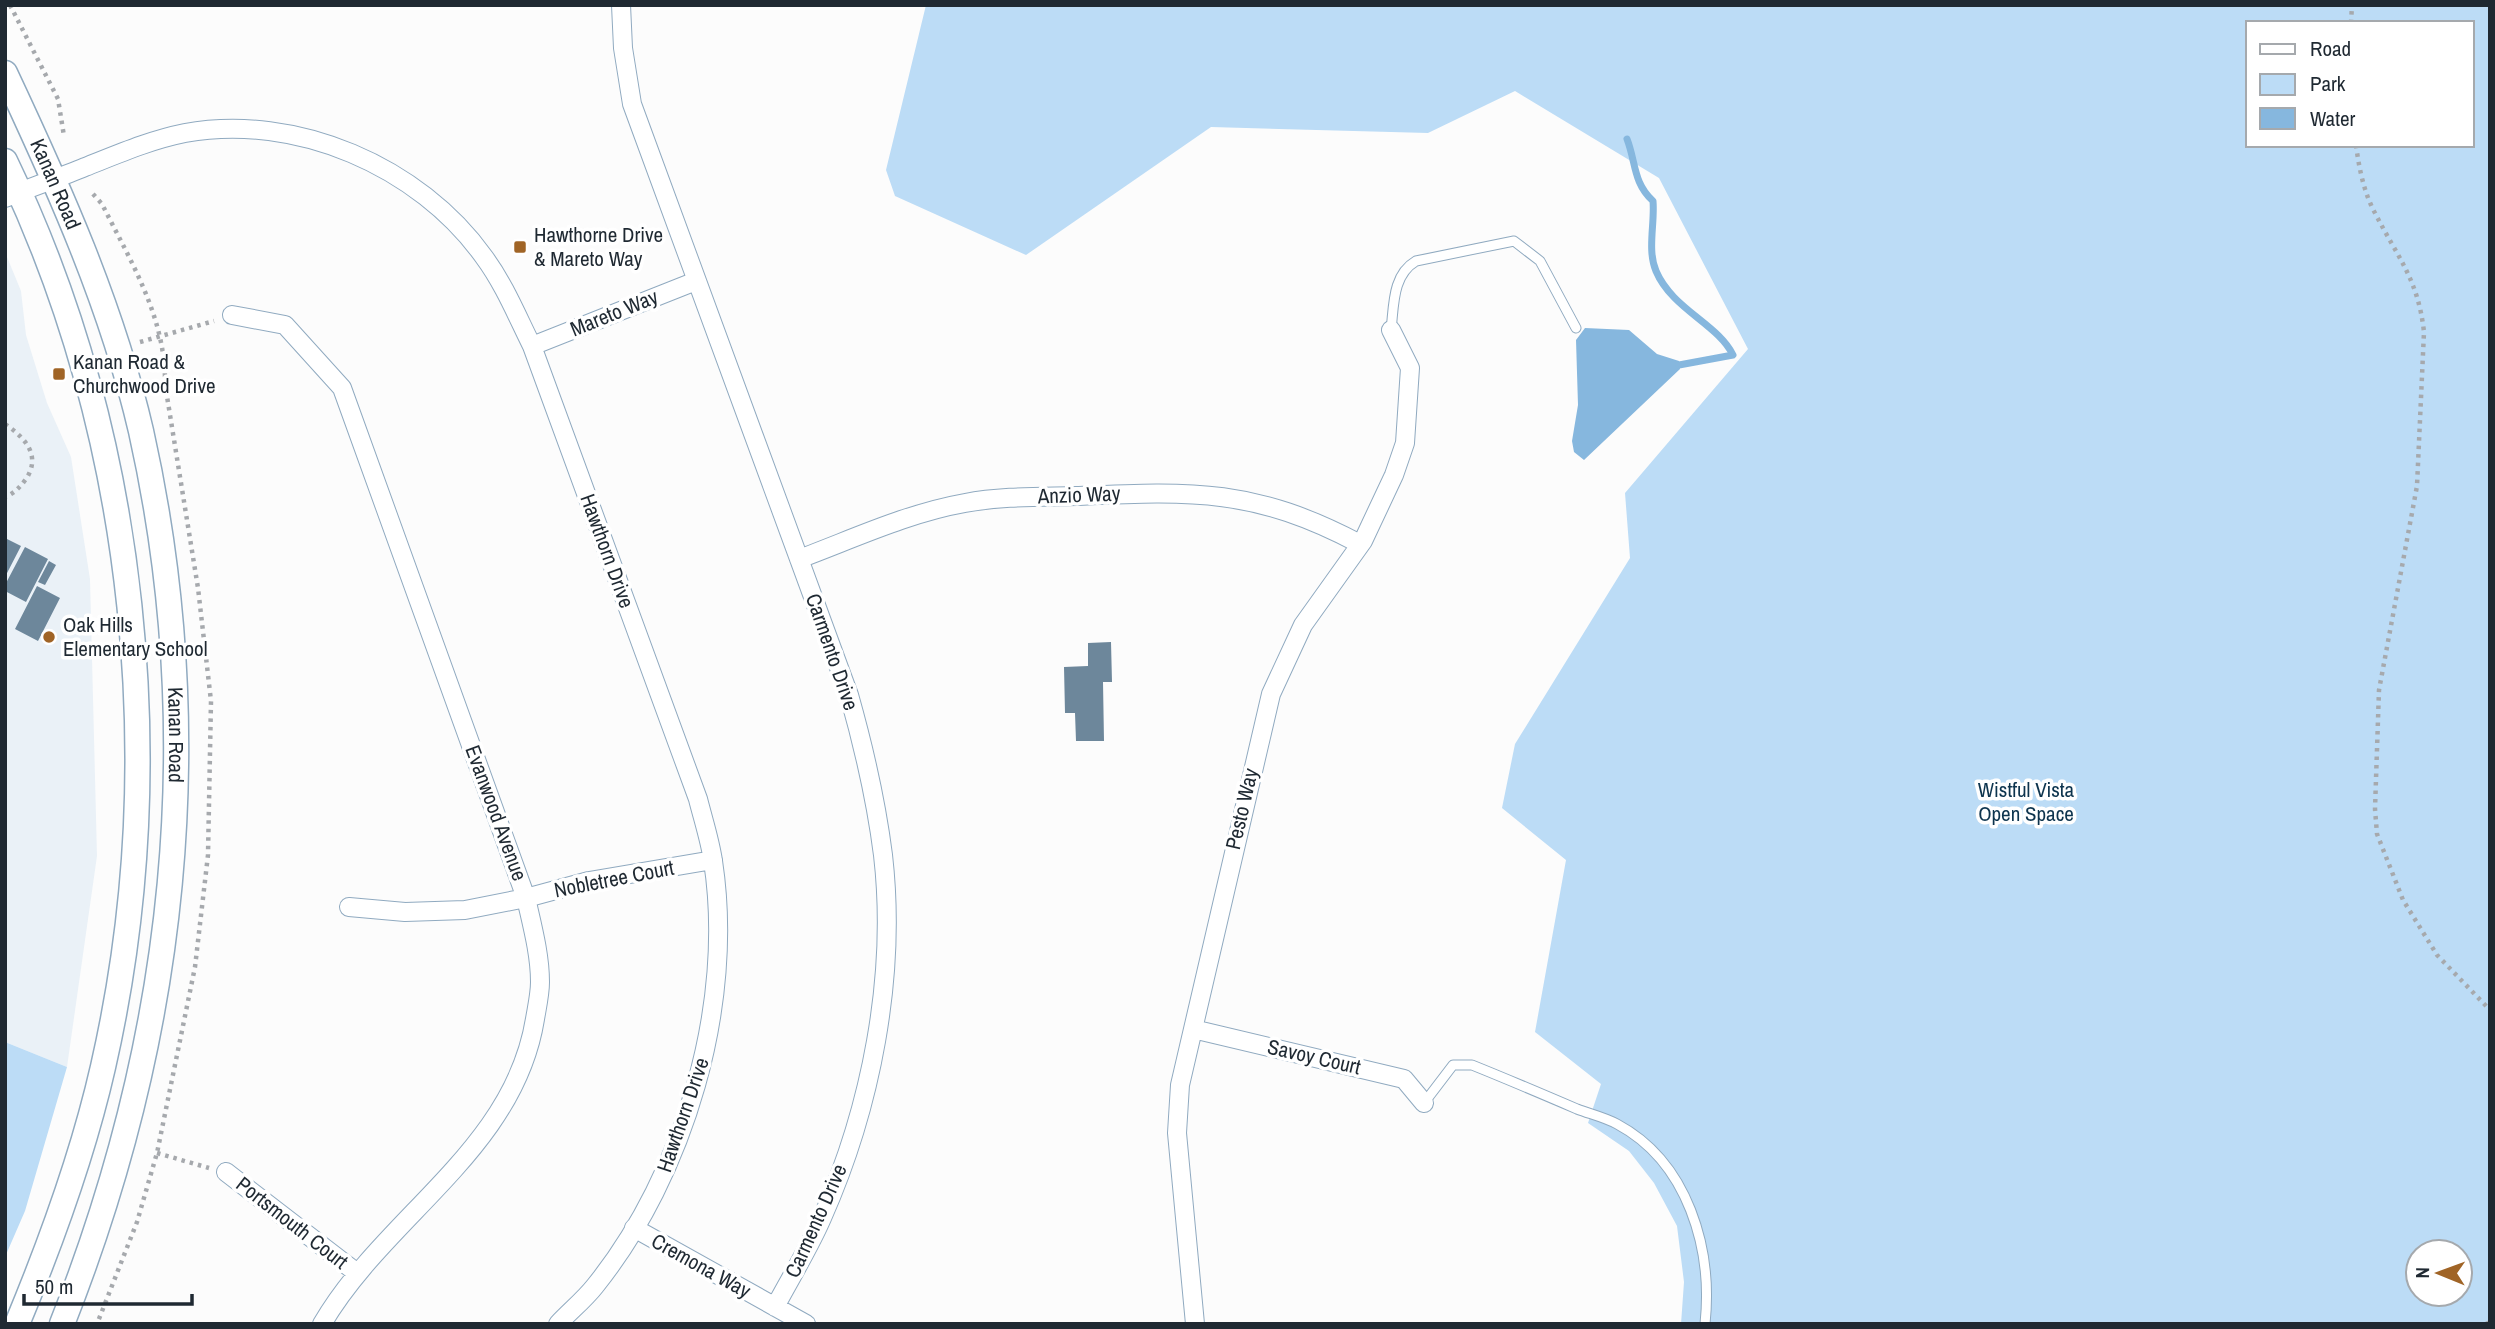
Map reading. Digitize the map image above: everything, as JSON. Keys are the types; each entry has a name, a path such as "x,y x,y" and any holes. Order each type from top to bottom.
{"main road":[{"name":"Kanan Road","path":"5,73 54,178 98,287 140,428 155,503 170,615 176,805 170,903 157,998 141,1078 118,1167 90,1254 62,1324"},
{"name":"Kanan Road","path":"5,161 13,195 69,321 97,423 115,517 129,613 137,733 130,896 103,1067 80,1155 51,1241 18,1324"}],"street":[{"name":"Carmento Drive","path":"621,5 623,48 632,104 849,695 869,766 883,857 886,943 876,1041 855,1132 822,1218 775,1307"},
{"name":"Hawthorn Drive","path":"13,195 136,146 186,133 262,131 331,145 365,158 402,179 458,225 503,286 532,346 698,799 713,860 717,957 706,1050 679,1139 634,1228 595,1287 558,1324"},
{"name":"Mareto Way","path":"532,346 696,281"},
{"name":"Evanwood Avenue","path":"232,315 285,325 342,388 526,898 540,984 532,1034 518,1078 501,1110 477,1144 357,1273 322,1324"},
{"name":"Pesto Way","path":"1195,1324 1195,1301 1177,1133 1180,1085 1271,694 1303,625 1360,544 1394,475 1405,443 1410,368 1391,330"},
{"name":"Anzio Way","path":"799,559 917,515 966,502 1175,492 1216,494 1268,504 1317,522 1360,544"},
{"name":"Nobletree Court","path":"349,907 405,912 465,910 526,898 589,881 713,860"},
{"name":"Savoy Court","path":"1193,1029 1404,1079 1424,1103"},
{"name":"Portsmouth Court","path":"226,1172 357,1273"},
{"name":"Cremona Way","path":"634,1228 806,1324"}],"lane":[{"path":"1391,330 1397,283 1408,266 1416,261 1514,241 1540,261 1576,328"},
{"path":"1424,1103 1453,1065 1472,1065 1618,1124 1646,1147 1675,1177 1691,1205 1705,1274 1705,1324"}],"path":[{"path":"10,5 58,99 64,136"},
{"path":"2356,147 2371,205 2410,271 2421,309 2424,332 2417,486 2379,690 2375,762 2377,834 2403,900 2437,955 2490,1010"},
{"path":"140,342 232,315"},
{"path":"5,424 25,439 33,459 29,475 5,497"},
{"path":"157,1153 226,1172"}],"shaded area":[{"name":"Oak Hills Elementary School","path":"5,252 21,291 26,335 47,403 71,457 90,579 97,856 67,1067 5,1042"}],"green space":[{"name":"Wistful Vista Open Space","path":"926,5 2490,5 2490,1324 1681,1324 1684,1282 1677,1226 1654,1183 1629,1151 1588,1123 1601,1084 1535,1032 1566,860 1502,808 1515,744 1630,558 1625,493 1748,349 1659,178 1515,91 1428,133 1211,127 1026,255 895,196 886,170"},
{"path":"5,1042 67,1067 25,1211 5,1257"}],"water":[{"path":"1585,328 1629,330 1657,354 1679,361 1680,369 1584,460 1574,452 1572,441 1578,405 1576,340"}],"building":[{"path":"5,538 21,546 5,577"},
{"path":"25,547 48,559 26,602 5,591 5,585"},
{"path":"49,561 56,565 45,585 38,582"},
{"path":"37,586 60,598 38,641 15,629"},
{"path":"1111,642 1112,682 1103,682 1104,741 1076,741 1075,713 1065,713 1064,667 1088,666 1088,643"}],"waterway":[{"path":"1627,139 1638,180 1653,201 1652,245 1656,271 1673,296 1717,334 1733,355 1679,365"}],"place":[{"name":"Hawthorne Drive & Mareto Way","path":"520,247"},
{"name":"Kanan Road & Churchwood Drive","path":"59,374"},
{"name":"Oak Hills Elementary School","path":"49,637"}]}
